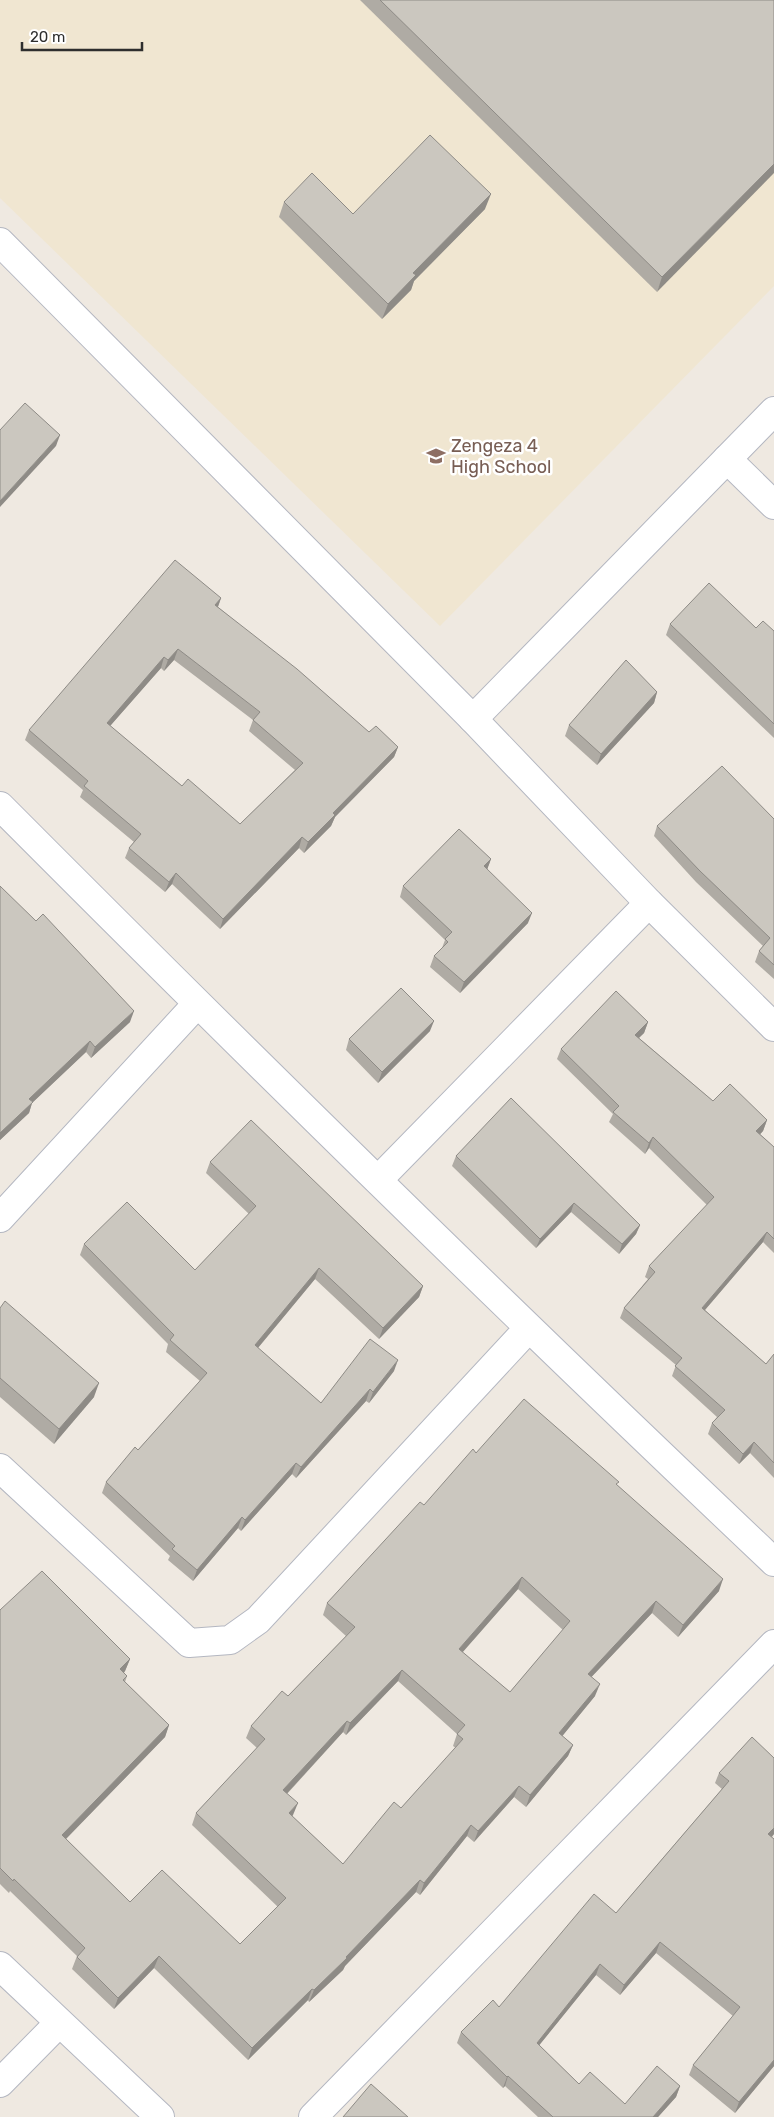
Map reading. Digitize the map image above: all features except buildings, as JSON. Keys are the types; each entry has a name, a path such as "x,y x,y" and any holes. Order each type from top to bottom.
{"street":[{"path":"0,242 474,719 649,903 774,1027"},
{"path":"474,719 774,411"},
{"path":"727,459 774,506"},
{"path":"0,806 197,1004 528,1329 774,1562"},
{"path":"378,1180 649,903"},
{"path":"0,1218 197,1004"},
{"path":"0,1468 189,1643 230,1640 258,1620 528,1329"},
{"path":"313,2117 774,1644"},
{"path":"0,1966 160,2117"},
{"path":"0,2083 59,2023"}],"shaded area":[{"name":"Zengeza 4 High School","path":"0,0 774,0 774,286 440,626 0,198"}],"place":[{"name":"Zengeza 4 High School","path":"436,456"}]}
